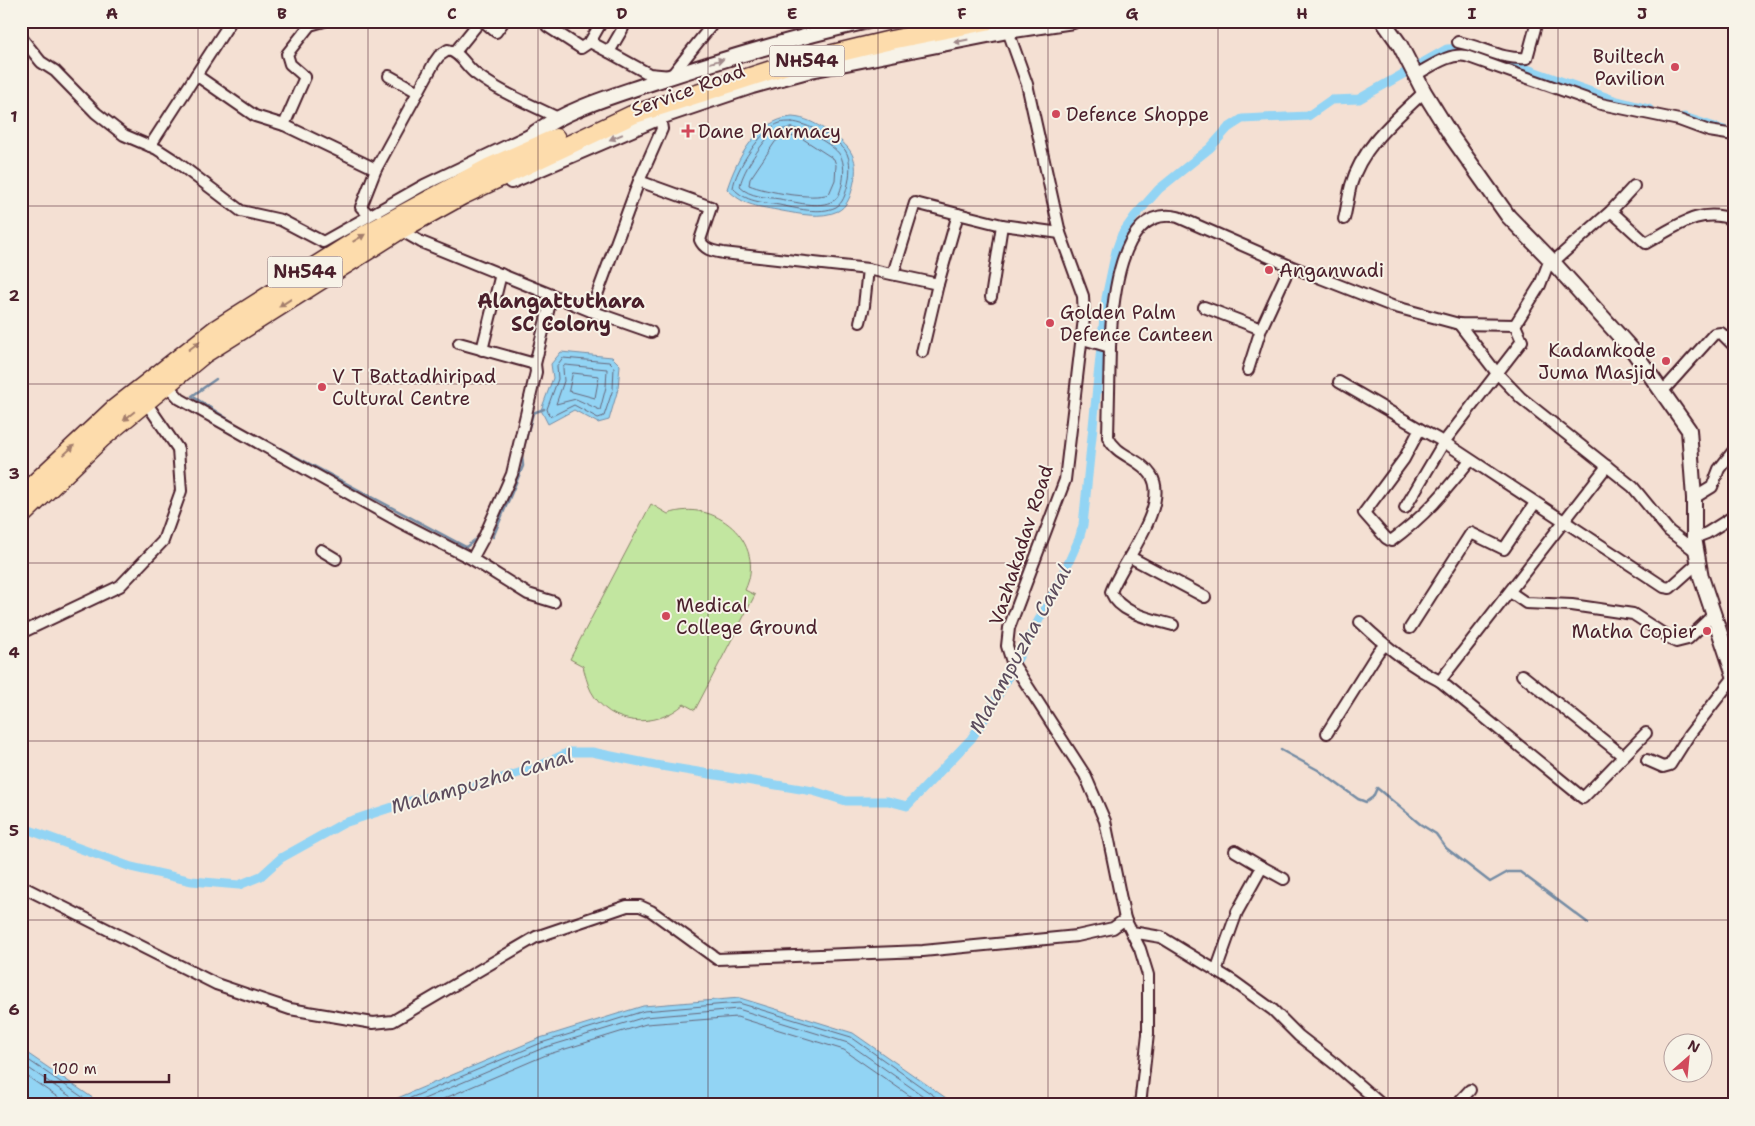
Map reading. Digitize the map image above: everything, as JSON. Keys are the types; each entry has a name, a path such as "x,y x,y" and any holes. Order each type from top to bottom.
{"highway":[{"name":"NH544","path":"21,496 51,467 142,396 216,329 390,220 489,168 626,105 814,47 933,21"},
{"name":"NH544","path":"21,516 102,438 142,396 166,384 204,354 400,230 463,195 632,115 787,65 891,40 986,21"},
{"path":"464,165 489,168"}],"street":[{"path":"21,37 41,62 55,71 110,125 124,135 150,146 231,21"},
{"path":"284,125 305,77 290,64 288,54 310,26 324,21"},
{"path":"455,52 481,21 496,32 504,21"},
{"path":"547,26 581,48 590,42 602,21"},
{"path":"590,42 649,74 671,76 715,21"},
{"name":"Service Road","path":"150,146 174,160 241,211 281,220 323,242 369,215 464,165 533,133 558,118 671,76 748,52 868,21"},
{"name":"Service Road","path":"418,221 440,216 502,184 660,118 752,86 811,70 1008,31 1073,21"},
{"path":"1383,21 1400,45 1424,92 1474,171 1508,216 1552,260 1634,352 1689,430 1694,498 1694,538 1702,578 1734,676 1670,764 1663,767 1647,760"},
{"path":"1521,76 1537,21"},
{"path":"610,52 623,28"},
{"name":"Vazhakadav Road","path":"1008,31 1028,84 1060,233 1083,296 1083,339 1064,480 1010,628 1007,646 1012,662 1085,775 1105,821 1125,919"},
{"path":"1458,42 1474,45 1493,52 1498,56 1527,58"},
{"path":"369,215 361,207 376,169 439,56 448,50 455,52 474,73 503,93 558,118"},
{"path":"1415,75 1456,54 1600,104 1679,120 1709,131 1734,135"},
{"path":"196,75 255,116 284,125 376,169"},
{"path":"389,76 418,92"},
{"path":"1344,219 1352,184 1362,160 1386,128 1424,92"},
{"path":"591,311 639,181 662,129 660,118"},
{"path":"516,156 533,133"},
{"path":"639,181 711,207 700,240 702,245 709,250 868,269 938,284"},
{"path":"1515,325 1540,285 1552,260 1611,211 1634,186"},
{"path":"893,274 915,203 1002,225 1060,233"},
{"path":"1611,211 1646,242 1694,218 1709,213 1734,220"},
{"path":"922,352 938,284 958,214"},
{"path":"1173,625 1140,615 1114,601 1110,592 1114,582 1130,558 1147,522 1155,492 1152,476 1139,463 1118,451 1111,444 1108,437 1110,346 1116,283 1135,235 1142,225 1156,216 1167,214 1178,217 1290,266 1392,306 1459,324 1515,325"},
{"path":"991,297 1002,225"},
{"path":"400,230 422,242 591,311 651,332"},
{"path":"1248,370 1261,329 1290,266"},
{"path":"860,322 864,306 868,269"},
{"path":"482,350 501,274"},
{"path":"472,558 484,537 512,474 536,372 535,364 552,295"},
{"path":"1204,307 1261,329"},
{"path":"1459,324 1496,372 1521,398 1633,488 1669,530 1699,558"},
{"path":"1405,508 1444,442 1522,340 1515,325"},
{"path":"1663,391 1714,334 1721,334 1732,344"},
{"path":"1083,339 1110,346"},
{"path":"459,343 535,364"},
{"path":"1339,382 1444,442 1664,587 1670,588 1699,558"},
{"path":"166,384 180,399 398,521 472,558 528,594 554,602"},
{"path":"21,633 120,586 163,541 181,491 178,448 142,396"},
{"path":"1420,430 1404,459 1364,513 1386,538 1391,541 1417,522 1438,501 1470,460"},
{"path":"1694,498 1712,487 1719,469 1734,450"},
{"path":"1440,681 1607,466"},
{"path":"21,483 51,467"},
{"path":"1410,628 1471,532 1504,549 1536,503"},
{"path":"1694,538 1707,533 1734,516"},
{"path":"321,550 336,559"},
{"path":"1130,558 1205,597"},
{"path":"1510,592 1526,603 1572,605 1633,614 1676,642 1688,640 1714,614"},
{"path":"1360,622 1385,645 1420,671 1440,681 1582,798 1646,733"},
{"path":"1327,733 1378,652 1385,645"},
{"path":"1522,675 1622,756"},
{"path":"1235,851 1284,879"},
{"path":"1216,971 1237,912 1262,867"},
{"path":"21,886 216,984 290,1009 373,1024 393,1021 536,937 627,906 640,906 651,911 717,960 923,951 1077,936 1113,928 1125,919 1132,932 1148,976 1148,1034 1140,1105"},
{"path":"1132,932 1161,937 1216,971 1273,1010 1300,1036 1382,1105"},
{"path":"1456,1105 1470,1090"}],"green space":[{"path":"651,504 668,514 685,510 703,512 719,518 732,528 743,540 749,555 750,572 745,590 755,595 695,710 684,704 660,718 634,720 621,718 599,703 591,691 583,666 570,659"}],"water":[{"path":"792,117 814,123 826,130 842,142 852,154 855,161 855,179 847,202 838,211 824,215 810,215 766,208 746,203 727,189 736,165 759,133 768,125"},
{"path":"561,352 612,357 620,365 618,389 609,420 598,423 574,410 548,424 541,410 553,378 551,364"},
{"path":"740,998 853,1033 956,1105 381,1105 540,1038 643,1006"},
{"path":"21,1049 103,1105 21,1105"}],"waterway":[{"name":"Malampuzha Canal","path":"21,827 131,867 192,881 239,885 261,876 281,858 344,823 411,801 473,787 535,768 569,752 592,752 655,765 813,791 846,801 888,801 907,806 971,739 989,712 1062,577 1079,539 1083,525 1106,298 1116,251 1122,234 1134,217 1159,189 1210,148 1228,128 1242,119 1308,116 1331,100 1359,99 1447,49 1469,48"},
{"name":"Malampuzha Canal","path":"1491,56 1614,100 1649,109"},
{"name":"Malampuzha Canal","path":"1684,117 1724,130"},
{"path":"216,379 192,396 242,428 466,547 480,536"},
{"path":"493,537 523,466 522,454 533,413 544,409"},
{"path":"1281,750 1318,770 1358,799 1366,802 1373,797 1377,788 1420,824 1436,834 1446,848 1490,882 1508,872 1520,872 1588,923"}],"place":[{"name":"Builtech Pavilion","path":"1675,67"},
{"name":"Defence Shoppe","path":"1056,114"},
{"name":"Dane Pharmacy","path":"688,131"},
{"name":"Anganwadi","path":"1269,270"},
{"name":"Golden Palm Defence Canteen","path":"1050,323"},
{"name":"Kadamkode Juma Masjid","path":"1666,361"},
{"name":"V T Battadhiripad Cultural Centre","path":"322,387"},
{"name":"Medical College Ground","path":"666,616"},
{"name":"Matha Copier","path":"1707,631"}],"district":[{"name":"Alangattuthara SC Colony","path":"561,312"}]}
